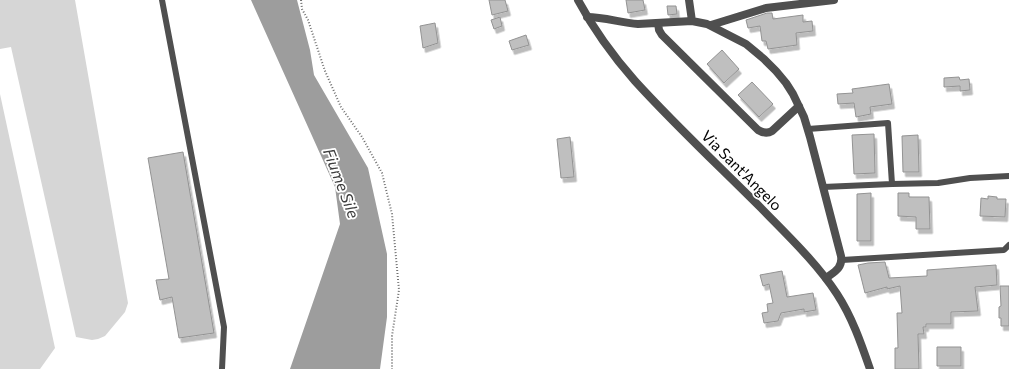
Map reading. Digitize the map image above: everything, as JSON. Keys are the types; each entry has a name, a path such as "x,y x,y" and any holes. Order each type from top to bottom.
{"street":[{"name":"Via Sant'Angelo","path":"578,0 603,41 635,81 785,233 826,278 850,319 870,369"},
{"path":"690,0 692,21"},
{"path":"711,25 766,8 834,0"},
{"path":"587,17 608,19 629,24 692,21 703,22 746,44 776,71 786,83 799,106 808,129 842,260 840,267 826,278"},
{"path":"658,23 659,30 662,35 758,130 768,133 772,131 799,106"}],"lane":[{"path":"162,0 224,327 222,369"},
{"path":"808,129 888,123 892,184"},
{"path":"823,187 938,183 970,178 1009,176"},
{"path":"842,260 1004,250 1009,245"}],"path":[{"path":"301,0 302,9 308,20 325,71 341,107 362,137 382,173 392,214 399,290 392,336 392,369"}],"shaded area":[{"path":"0,0 75,0 128,303 125,312 105,336 98,339 92,340 76,337 11,47 0,49"},
{"path":"0,94 55,348 40,369 0,369"}],"water":[{"name":"Fiume Sile","path":"251,0 297,0 310,50 314,75 368,168 387,254 387,317 380,369 290,369 340,224 335,187"}],"building":[{"path":"489,0 505,0 508,11 492,15"},
{"path":"626,0 643,0 645,10 628,13"},
{"path":"667,6 676,6 677,14 668,15"},
{"path":"767,13 772,13 773,19 803,15 803,22 812,21 813,31 796,33 797,45 768,49 766,41 762,41 760,26 748,28 746,20"},
{"path":"500,17 502,26 494,29 491,20"},
{"path":"435,23 438,43 423,48 420,26"},
{"path":"526,35 529,45 512,50 509,41"},
{"path":"722,50 739,69 724,83 707,64"},
{"path":"959,77 960,80 969,79 970,90 960,91 960,86 944,87 944,78"},
{"path":"752,82 773,104 759,117 738,95"},
{"path":"889,84 892,104 870,107 871,114 856,117 854,103 838,104 837,94 853,93 852,89"},
{"path":"874,134 875,173 854,174 852,135"},
{"path":"918,135 919,172 903,172 902,136"},
{"path":"570,137 574,177 561,178 557,139"},
{"path":"183,152 214,333 179,338 172,297 160,300 156,280 169,279 148,158"},
{"path":"871,193 871,241 857,241 857,194"},
{"path":"898,193 909,193 909,197 929,197 930,229 916,229 916,217 898,216"},
{"path":"988,196 997,197 997,199 1006,199 1005,217 980,216 981,198 988,199"},
{"path":"885,262 889,278 927,276 927,270 996,265 997,285 975,287 978,311 951,312 951,324 926,324 926,327 923,327 924,334 918,334 919,369 895,369 895,348 898,348 897,313 902,313 900,286 887,289 887,287 865,293 858,265"},
{"path":"782,271 787,297 813,293 816,310 804,312 804,309 781,313 778,321 764,323 762,313 768,312 767,304 773,303 769,284 763,286 760,275"},
{"path":"1000,286 1009,286 1009,326 1001,326 1001,318 999,318 999,307 1001,306"},
{"path":"937,347 961,347 961,366 937,366"}]}
